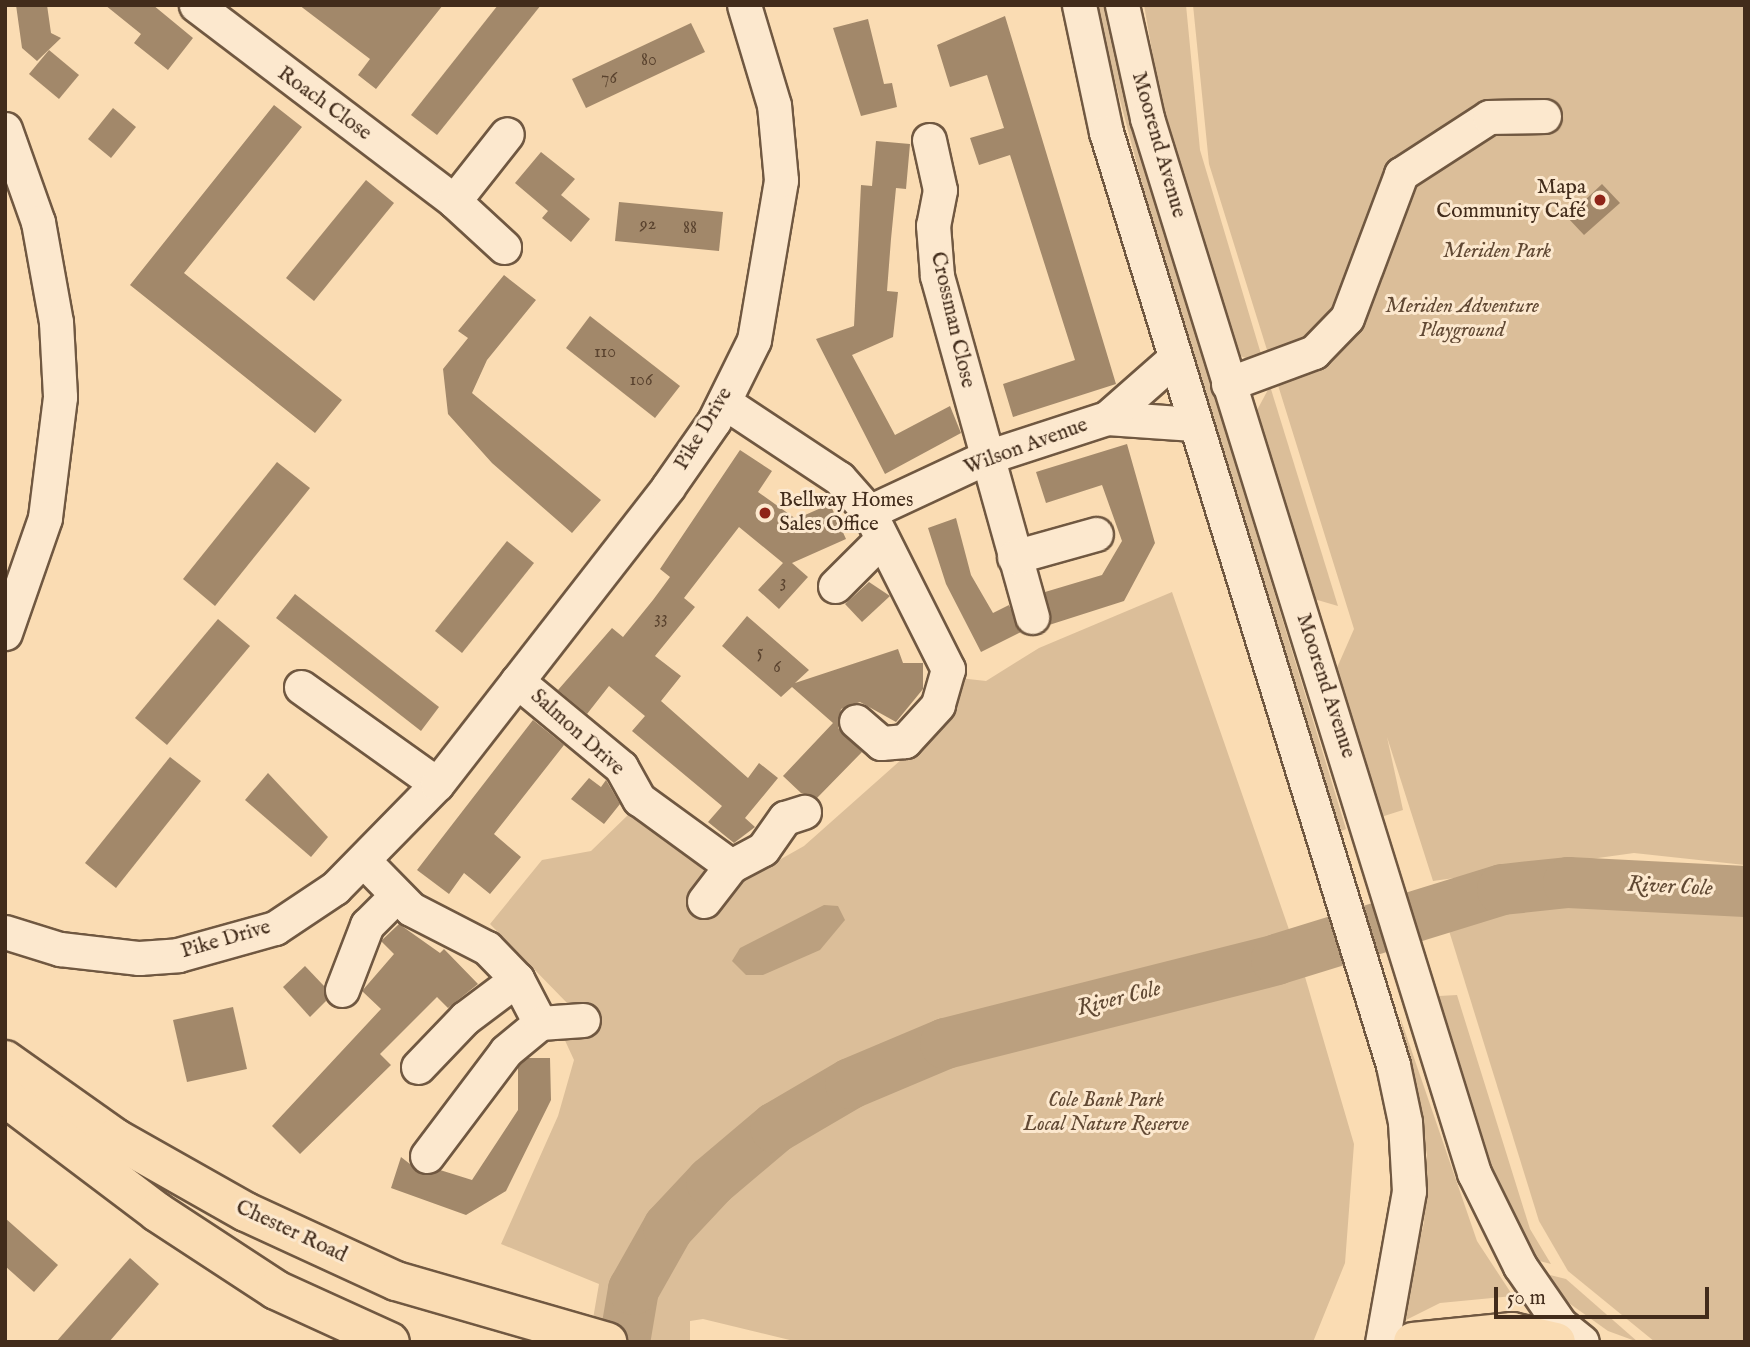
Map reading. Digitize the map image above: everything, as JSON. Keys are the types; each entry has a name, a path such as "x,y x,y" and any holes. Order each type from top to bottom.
{"highway":[{"name":"Chester Road","path":"5,1060 115,1138 246,1212 396,1281 592,1338"},
{"path":"5,1097 245,1270 390,1342"},
{"path":"1413,1342 1498,1332 1556,1342"}],"street":[{"name":"Roach Close","path":"196,5 454,201 504,247"},
{"name":"Pike Drive","path":"5,932 60,949 178,955 275,928 364,861 437,784 668,487 724,402 754,340 781,180 774,105 744,5"},
{"name":"Moorend Avenue","path":"1079,5 1106,132 1378,1014 1405,1122 1409,1191 1382,1342"},
{"name":"Moorend Avenue","path":"1122,5 1147,118 1228,384 1369,821 1474,1173 1520,1266 1560,1324 1582,1342"},
{"path":"1228,384 1314,352 1347,318 1401,174 1489,117 1544,116"},
{"path":"5,129 37,222 56,322 61,397 46,518 5,634"},
{"path":"454,201 507,134"},
{"name":"Crossman Close","path":"929,140 940,190 933,225 937,276 1032,617"},
{"name":"Wilson Avenue","path":"1107,418 1174,359"},
{"path":"724,402 839,478 876,526 948,669 938,705 905,741 881,743 856,721"},
{"name":"Wilson Avenue","path":"876,526 987,457 1107,418 1194,424"},
{"path":"835,586 876,526"},
{"path":"1014,557 1096,534"},
{"name":"Salmon Drive","path":"517,681 621,767 639,799 732,866"},
{"path":"302,687 437,784"},
{"path":"704,901 732,866 763,849 785,818 804,812"},
{"path":"364,861 396,896 487,948 517,979 540,1023"},
{"path":"342,990 367,925 396,896"},
{"path":"418,1068 465,1018 517,979"},
{"path":"427,1156 506,1051 540,1023 583,1020"}],"green space":[{"path":"1095,5 1106,5 1147,174 1346,829 1337,833 1160,252"},
{"path":"1144,5 1186,5 1200,150 1264,364 1237,355 1159,91"},
{"name":"Meriden Park","path":"1193,5 1745,5 1745,865 1634,853 1433,881 1387,737 1403,810 1381,817 1336,670 1354,629 1209,164"},
{"path":"1270,386 1338,606 1314,599 1256,412"},
{"name":"Cole Bank Park Local Nature Reserve","path":"1172,592 1303,970 1354,1144 1345,1263 1313,1342 798,1342 703,1319 690,1321 690,1342 589,1342 599,1284 501,1244 558,1116 574,1060 562,1034 599,1027 593,1010 569,1005 490,924 542,860 591,851 629,814 737,884 804,846 938,727 959,678 986,681 1039,648"},
{"path":"1562,897 1745,910 1745,1342 1655,1342 1568,1271 1539,1221 1446,921"},
{"path":"1457,995 1530,1229 1551,1264 1532,1259 1507,1215 1439,996"},
{"path":"1400,1017 1477,1241 1513,1296 1440,1303 1398,1324 1424,1223 1427,1155"},
{"path":"1542,1273 1566,1279 1638,1342 1608,1331 1566,1301"}],"shaded area":[{"path":"824,905 838,906 845,920 820,950 763,975 746,975 732,961 740,948"}],"building":[{"path":"16,5 47,5 51,33 61,38 37,61 22,48"},
{"path":"105,5 153,5 193,38 168,70 134,43 141,34"},
{"path":"299,5 443,5 376,89 358,75 370,59"},
{"path":"498,5 541,5 437,135 411,115"},
{"path":"1005,16 1116,384 1013,417 1003,384 1075,360 1010,155 979,165 970,138 1004,128 987,75 950,87 937,45"},
{"path":"868,19 884,84 892,83 897,107 861,116 833,28"},
{"path":"691,23 705,52 586,108 572,79"},
{"path":"49,50 79,75 59,99 29,74"},
{"path":"274,105 302,127 184,273 342,400 315,433 130,285"},
{"path":"113,108 136,127 111,158 88,139"},
{"path":"876,141 910,144 906,189 896,188 891,239 887,291 898,292 893,337 852,355 895,435 950,406 961,433 885,474 816,339 854,326 861,185 872,186"},
{"path":"541,152 575,179 561,195 590,219 571,242 542,218 548,211 515,183"},
{"path":"366,180 394,203 314,301 286,278"},
{"path":"1602,184 1620,203 1584,235 1567,217"},
{"path":"619,202 723,212 719,251 615,241"},
{"path":"504,275 536,300 487,360 472,393 601,500 572,533 492,463 448,414 443,369 468,338 458,331"},
{"path":"590,316 680,386 655,418 566,348"},
{"path":"1127,444 1155,543 1124,601 1049,625 1045,592 1102,575 1122,541 1102,485 1046,503 1036,472"},
{"path":"740,450 772,471 758,492 796,519 830,504 846,539 792,563 808,577 779,609 758,590 783,563 739,527 684,598 695,607 655,656 681,676 661,701 748,778 759,763 778,778 745,818 755,827 734,843 708,822 722,806 632,731 645,716 609,686 587,714 558,690 612,628 623,637 653,600 670,577 660,569"},
{"path":"277,462 310,488 215,606 183,579"},
{"path":"956,518 971,575 993,613 1009,605 1021,632 981,652 946,584 928,528"},
{"path":"507,541 534,563 462,653 435,631"},
{"path":"869,582 890,596 862,622 845,604"},
{"path":"295,594 439,707 421,731 276,618"},
{"path":"747,616 809,670 795,683 898,649 903,663 923,663 923,689 896,722 860,702 841,709 838,728 862,752 817,798 801,793 783,776 833,723 792,687 781,697 722,646"},
{"path":"218,619 250,646 167,745 135,718"},
{"path":"533,720 564,745 494,834 521,857 490,894 464,873 449,894 417,870"},
{"path":"170,757 201,781 116,888 85,863"},
{"path":"268,773 328,837 311,857 245,800"},
{"path":"589,778 601,787 606,780 620,804 604,824 571,799"},
{"path":"399,924 440,953 444,949 478,984 448,1008 437,997 380,1054 391,1065 300,1154 272,1126 381,1009 362,991 394,954 381,941"},
{"path":"305,966 324,986 326,1001 310,1017 283,987"},
{"path":"233,1007 247,1069 187,1082 173,1020"},
{"path":"527,1058 550,1058 551,1100 506,1191 466,1215 391,1188 401,1157 424,1175 440,1170 472,1180 518,1110 518,1067"},
{"path":"5,1218 58,1265 34,1292 5,1266"},
{"path":"130,1258 159,1284 109,1342 56,1342"}],"waterway":[{"name":"River Cole","path":"624,1342 633,1289 668,1227 711,1181 775,1127 850,1083 945,1043 1276,959 1502,889 1568,882 1745,891"}],"place":[{"name":"Mapa Community Café","path":"1600,200"},
{"name":"Bellway Homes Sales Office","path":"765,513"}],"park label":[{"name":"Meriden Adventure Playground","path":"1462,319"}]}
